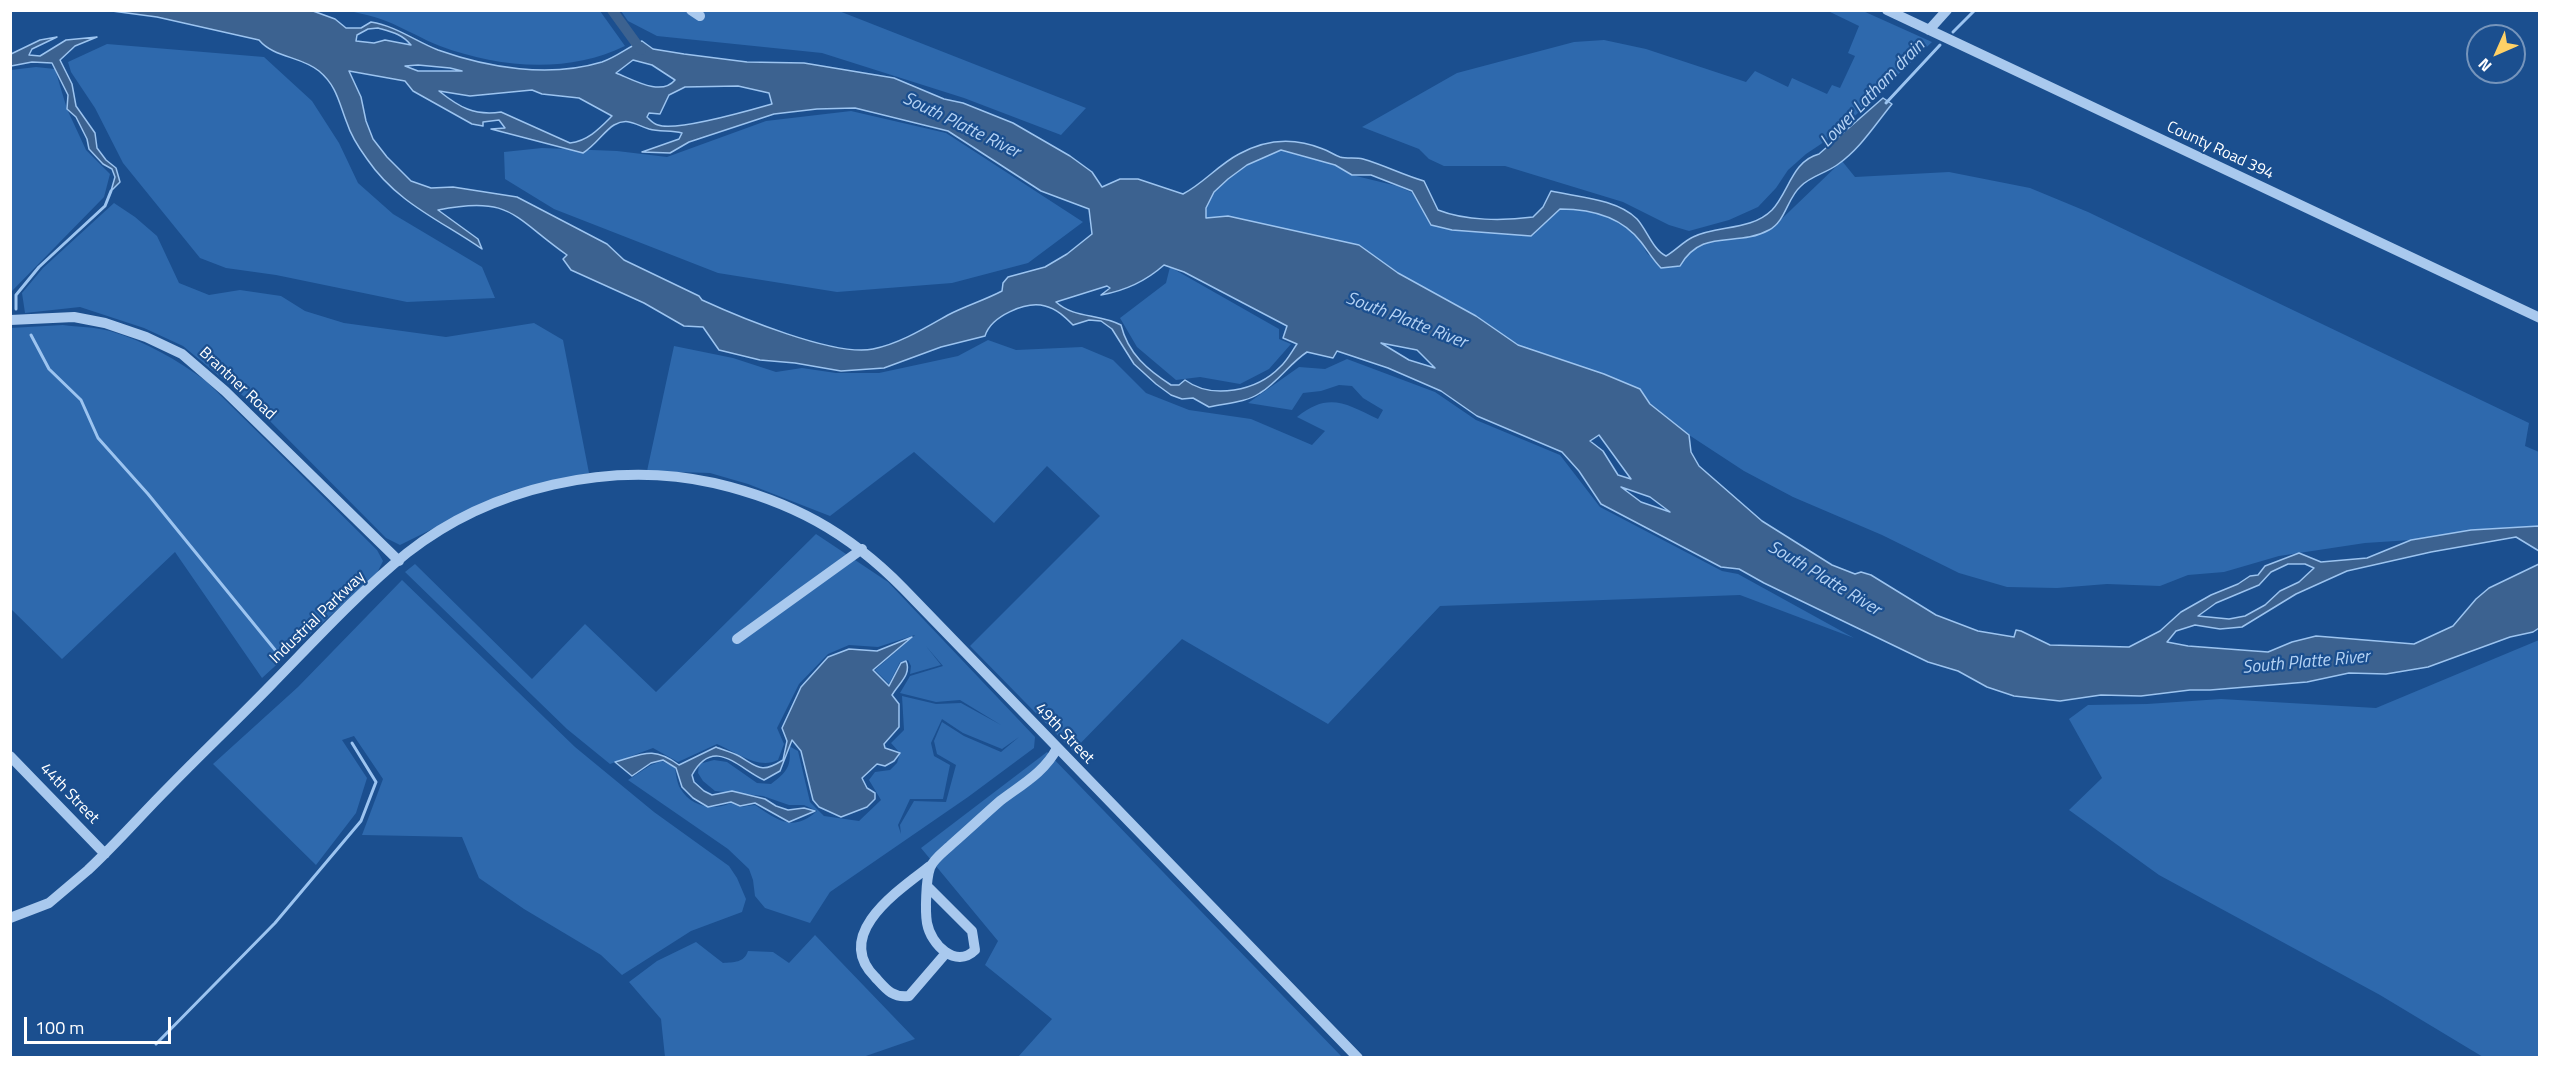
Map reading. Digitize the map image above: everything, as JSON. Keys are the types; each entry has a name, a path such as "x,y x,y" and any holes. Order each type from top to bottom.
{"street":[{"name":"County Road 394","path":"1887,10 2540,318"},
{"path":"1929,30 1947,10"},
{"name":"Brantner Road","path":"10,320 74,317 105,322 146,337 182,354 225,390 399,561"},
{"name":"Industrial Parkway","path":"10,918 49,903 67,890 328,627 399,561 423,542 464,517 516,496 557,484 631,475 670,476 714,483"},
{"name":"49th Street","path":"714,483 799,510 827,525 862,549 903,588 1358,1058"},
{"path":"737,639 862,549"},
{"path":"946,953 909,996 894,996 871,973 862,956 861,935 867,924 898,890 930,866 975,823 1031,779 1052,757 1057,748"},
{"name":"44th Street","path":"10,756 105,854"},
{"path":"928,887 972,931 975,950 967,957 958,958 946,953 931,934 927,923 928,887 930,866"}],"shaded area":[{"path":"350,11 600,11 625,46 580,61 533,65 509,63 463,53 433,43 382,19"},
{"path":"621,11 839,11 1086,108 1061,135 964,98 822,53 657,36 628,21"},
{"path":"1828,11 1863,11 1932,42 1836,134 1806,154 1788,170 1776,188 1758,207 1729,220 1689,231 1669,225 1623,202 1505,166 1444,166 1429,159 1419,149 1362,127 1457,73 1574,42 1604,40 1646,49 1746,82 1755,71 1788,87 1792,78 1827,94 1832,85 1840,88 1855,56 1848,53 1859,26"},
{"path":"107,44 264,57 312,101 339,143 358,183 393,214 482,267 495,298 407,302 276,275 226,268 200,258 123,163 95,108 71,72 68,62"},
{"path":"36,67 55,69 67,109 86,150 110,174 104,197 12,291 11,306 11,70"},
{"path":"851,111 946,133 1083,222 1028,263 952,283 837,292 718,273 554,209 505,179 504,152 542,148 617,151 667,157 766,121"},
{"path":"1281,150 1335,165 1352,175 1397,186 1413,193 1431,225 1531,236 1560,209 1582,210 1603,215 1622,224 1639,239 1649,255 1680,266 1686,255 1698,245 1770,230 1842,161 1855,177 1949,172 2030,188 2088,212 2529,423 2525,446 2539,452 2539,526 2471,530 2411,540 2365,543 2279,556 2224,572 2188,575 2160,586 2107,584 2057,588 2007,587 1959,573 1882,535 1793,497 1744,471 1689,435 1652,405 1640,389 1604,374 1518,345 1476,316 1398,273 1206,218 1207,205 1221,184 1244,167"},
{"path":"114,203 157,236 179,283 209,295 240,290 281,296 305,311 344,323 446,337 534,323 563,340 589,473 507,492 400,545 386,538 254,405 183,346 144,328 80,307 25,313 22,293 43,268"},
{"path":"1170,267 1279,329 1279,339 1291,344 1269,369 1240,384 1200,377 1176,380 1137,347 1120,318 1166,283"},
{"path":"63,325 104,330 136,340 206,381 377,550 383,561 377,573 262,678 175,552 62,659 11,609 10,328"},
{"path":"988,340 1016,350 1082,347 1113,360 1146,393 1189,410 1251,419 1312,445 1325,431 1297,417 1308,409 1328,402 1337,403 1356,408 1378,419 1383,410 1363,398 1352,386 1339,385 1321,391 1303,393 1292,410 1248,403 1299,367 1325,369 1347,359 1435,392 1476,420 1560,455 1600,507 1722,571 1738,574 1854,638 1740,595 1440,606 1328,724 1182,639 1073,751 970,646 1100,516 1047,466 994,523 914,452 830,516 748,484 710,473 647,471 674,346 733,358 776,372 802,368 836,373 879,373 958,356"},
{"path":"816,534 888,582 1035,737 1034,748 968,797 830,892 810,923 765,908 755,896 749,869 728,849 628,780 651,765 662,761 675,768 680,788 696,803 710,807 731,803 740,807 755,805 778,819 792,823 808,818 817,811 804,805 789,805 763,796 715,791 703,781 698,773 699,764 714,760 727,762 757,783 771,784 781,776 789,764 789,746 798,751 810,802 824,816 859,821 881,800 869,780 875,772 890,770 897,763 900,753 891,743 904,730 902,696 936,704 961,703 1001,725 960,700 936,702 900,693 910,676 943,666 926,646 941,665 910,674 911,666 908,660 900,662 889,684 875,670 915,635 878,647 849,645 828,654 799,684 777,728 784,744 778,760 770,763 755,761 717,744 678,762 653,748 610,764 567,729 405,572 415,564 532,679 585,624 656,692","holes":["942,719 963,733 1002,749 1019,737 1001,752 964,736 942,722 934,741 937,754 956,765 946,802 914,801 900,825 901,834 898,825 910,799 943,799 950,765 934,756 931,743"]},
{"path":"402,580 575,747 654,812 729,866 746,899 742,912 691,931 622,975 601,955 524,909 479,878 462,837 362,835 383,779 354,736 342,740 367,778 356,813 316,865 213,764 298,687"},
{"path":"2539,640 2539,1057 2483,1057 2380,995 2159,875 2069,810 2102,778 2069,719 2088,705 2221,699 2376,708"},
{"path":"1047,752 1342,1057 1018,1057 1052,1019 985,965 998,941 921,848"},
{"path":"815,935 915,1039 863,1057 665,1057 661,1019 629,982 657,961 696,942 723,963 741,960 748,951 773,952 789,963"}],"water":[{"name":"South Platte River","path":"112,11 313,11 335,19 346,28 361,28 371,22 380,24 438,50 478,62 519,69 582,67 607,60 642,41 653,49 684,54 747,62 804,63 894,78 944,99 963,103 1013,123 1070,156 1092,172 1102,187 1120,179 1138,179 1183,194 1231,158 1249,149 1280,141 1291,141 1312,145 1340,157 1371,161 1424,181 1438,210 1449,214 1497,219 1533,217 1543,207 1551,191 1608,203 1629,212 1637,219 1657,249 1666,256 1686,241 1703,233 1744,225 1764,217 1778,203 1803,163 1819,154 1883,98 1892,104 1866,137 1837,165 1801,186 1775,226 1757,235 1709,242 1699,246 1680,266 1661,268 1641,242 1624,226 1604,216 1582,210 1560,209 1531,236 1452,230 1431,225 1412,191 1371,175 1352,175 1335,165 1281,150 1247,165 1228,179 1214,192 1206,208 1206,218 1228,216 1359,245 1398,273 1476,316 1518,345 1604,374 1640,389 1650,404 1689,435 1691,452 1699,466 1762,521 1832,565 1855,574 1861,572 1871,575 1936,615 1978,631 2014,637 2016,630 2050,645 2129,647 2160,631 2181,612 2211,595 2238,584 2250,576 2258,575 2265,566 2299,553 2321,562 2367,558 2411,540 2471,530 2539,526 2539,551 2516,537 2431,552 2347,571 2296,594 2242,627 2220,629 2195,625 2176,631 2167,642 2188,646 2268,652 2292,642 2316,636 2414,644 2453,626 2476,599 2489,588 2539,564 2539,628 2428,667 2386,674 2349,673 2307,682 2190,690 2141,696 2101,695 2060,701 2014,696 1987,687 1958,671 1928,662 1739,569 1721,567 1601,504 1579,471 1562,452 1477,416 1441,391 1388,368 1337,351 1333,358 1307,352 1273,384 1254,396 1242,401 1209,407 1193,398 1182,399 1171,395 1156,384 1134,364 1112,329 1101,321 1089,320 1073,325 1053,309 1037,305 1019,308 1002,316 994,322 985,336 941,347 884,368 841,371 760,360 719,350 703,327 684,326 644,303 571,270 563,259 567,255 510,213 481,205 438,210 478,239 482,249 420,210 392,188 367,159 351,133 334,89 312,66 280,54 259,40 157,17","holes":["378,28 400,36 411,45 385,40 374,43 356,41 357,35 368,29","633,60 652,65 675,80 662,87 638,82 616,73","418,65 462,71 418,71 405,66","349,71 405,81 413,91 472,124 483,126 483,122 499,120 505,128 491,129 583,153 610,128 624,122 632,122 653,130 682,133 679,139 642,152 670,153 689,142 774,114 817,109 855,108 948,131 1041,191 1089,209 1092,234 1067,254 1045,267 1008,277 1003,283 1002,291 902,339 873,349 856,350 835,347 787,334 702,300 699,296 624,260 607,244 517,197 453,187 431,188 411,181 373,139 361,97","738,86 769,93 772,104 680,126 658,125 647,117 649,113 660,114 669,95 685,87","532,90 542,94 579,98 612,116 588,137 570,143 501,112 483,113 467,109 439,91 470,96","1164,265 1184,272 1287,326 1283,338 1297,344 1285,362 1270,375 1247,387 1234,390 1208,390 1185,380 1179,385 1171,385 1154,373 1134,353 1121,325 1079,314 1056,302 1107,286 1110,288 1101,295 1110,293 1142,280","1381,343 1417,350 1435,368 1409,360","1599,435 1631,479 1618,475 1603,451 1590,441","1621,487 1650,497 1670,512 1641,502","2288,564 2305,564 2314,568 2299,582 2280,591 2265,605 2245,616 2229,619 2198,616 2216,603 2259,585 2271,572"]},
{"path":"57,37 32,49 29,55 40,56 66,40 97,37 75,46 60,60 72,84 76,106 95,133 97,148 116,168 120,182 111,191 115,177 112,169 103,164 89,149 87,139 76,117 67,109 68,95 52,63 32,62 11,66 11,54 40,40"},
{"path":"912,637 873,670 889,686 901,663 906,661 907,666 904,678 892,695 899,704 899,727 884,744 885,748 900,753 894,761 885,766 877,764 862,778 867,788 875,793 875,799 867,807 841,817 819,807 813,800 801,751 792,740 780,771 764,780 727,758 718,756 709,757 700,763 692,775 694,782 712,795 732,791 765,799 788,810 804,808 815,811 789,822 755,803 740,806 731,802 708,807 693,798 682,787 676,768 663,760 651,763 632,776 615,762 648,753 662,755 679,765 716,747 755,766 770,767 783,760 787,741 782,728 801,687 828,657 849,649 877,651"}],"waterway":[{"path":"612,10 641,50"},
{"name":"Lower Latham drain","path":"1953,32 1975,10"},
{"name":"Lower Latham drain","path":"1886,103 1940,45"},
{"path":"16,309 16,295 39,267 105,206 111,191"},
{"path":"31,335 49,369 81,400 98,438 148,494 280,656"},
{"path":"156,1044 275,923 361,821 376,782 352,743"}]}
